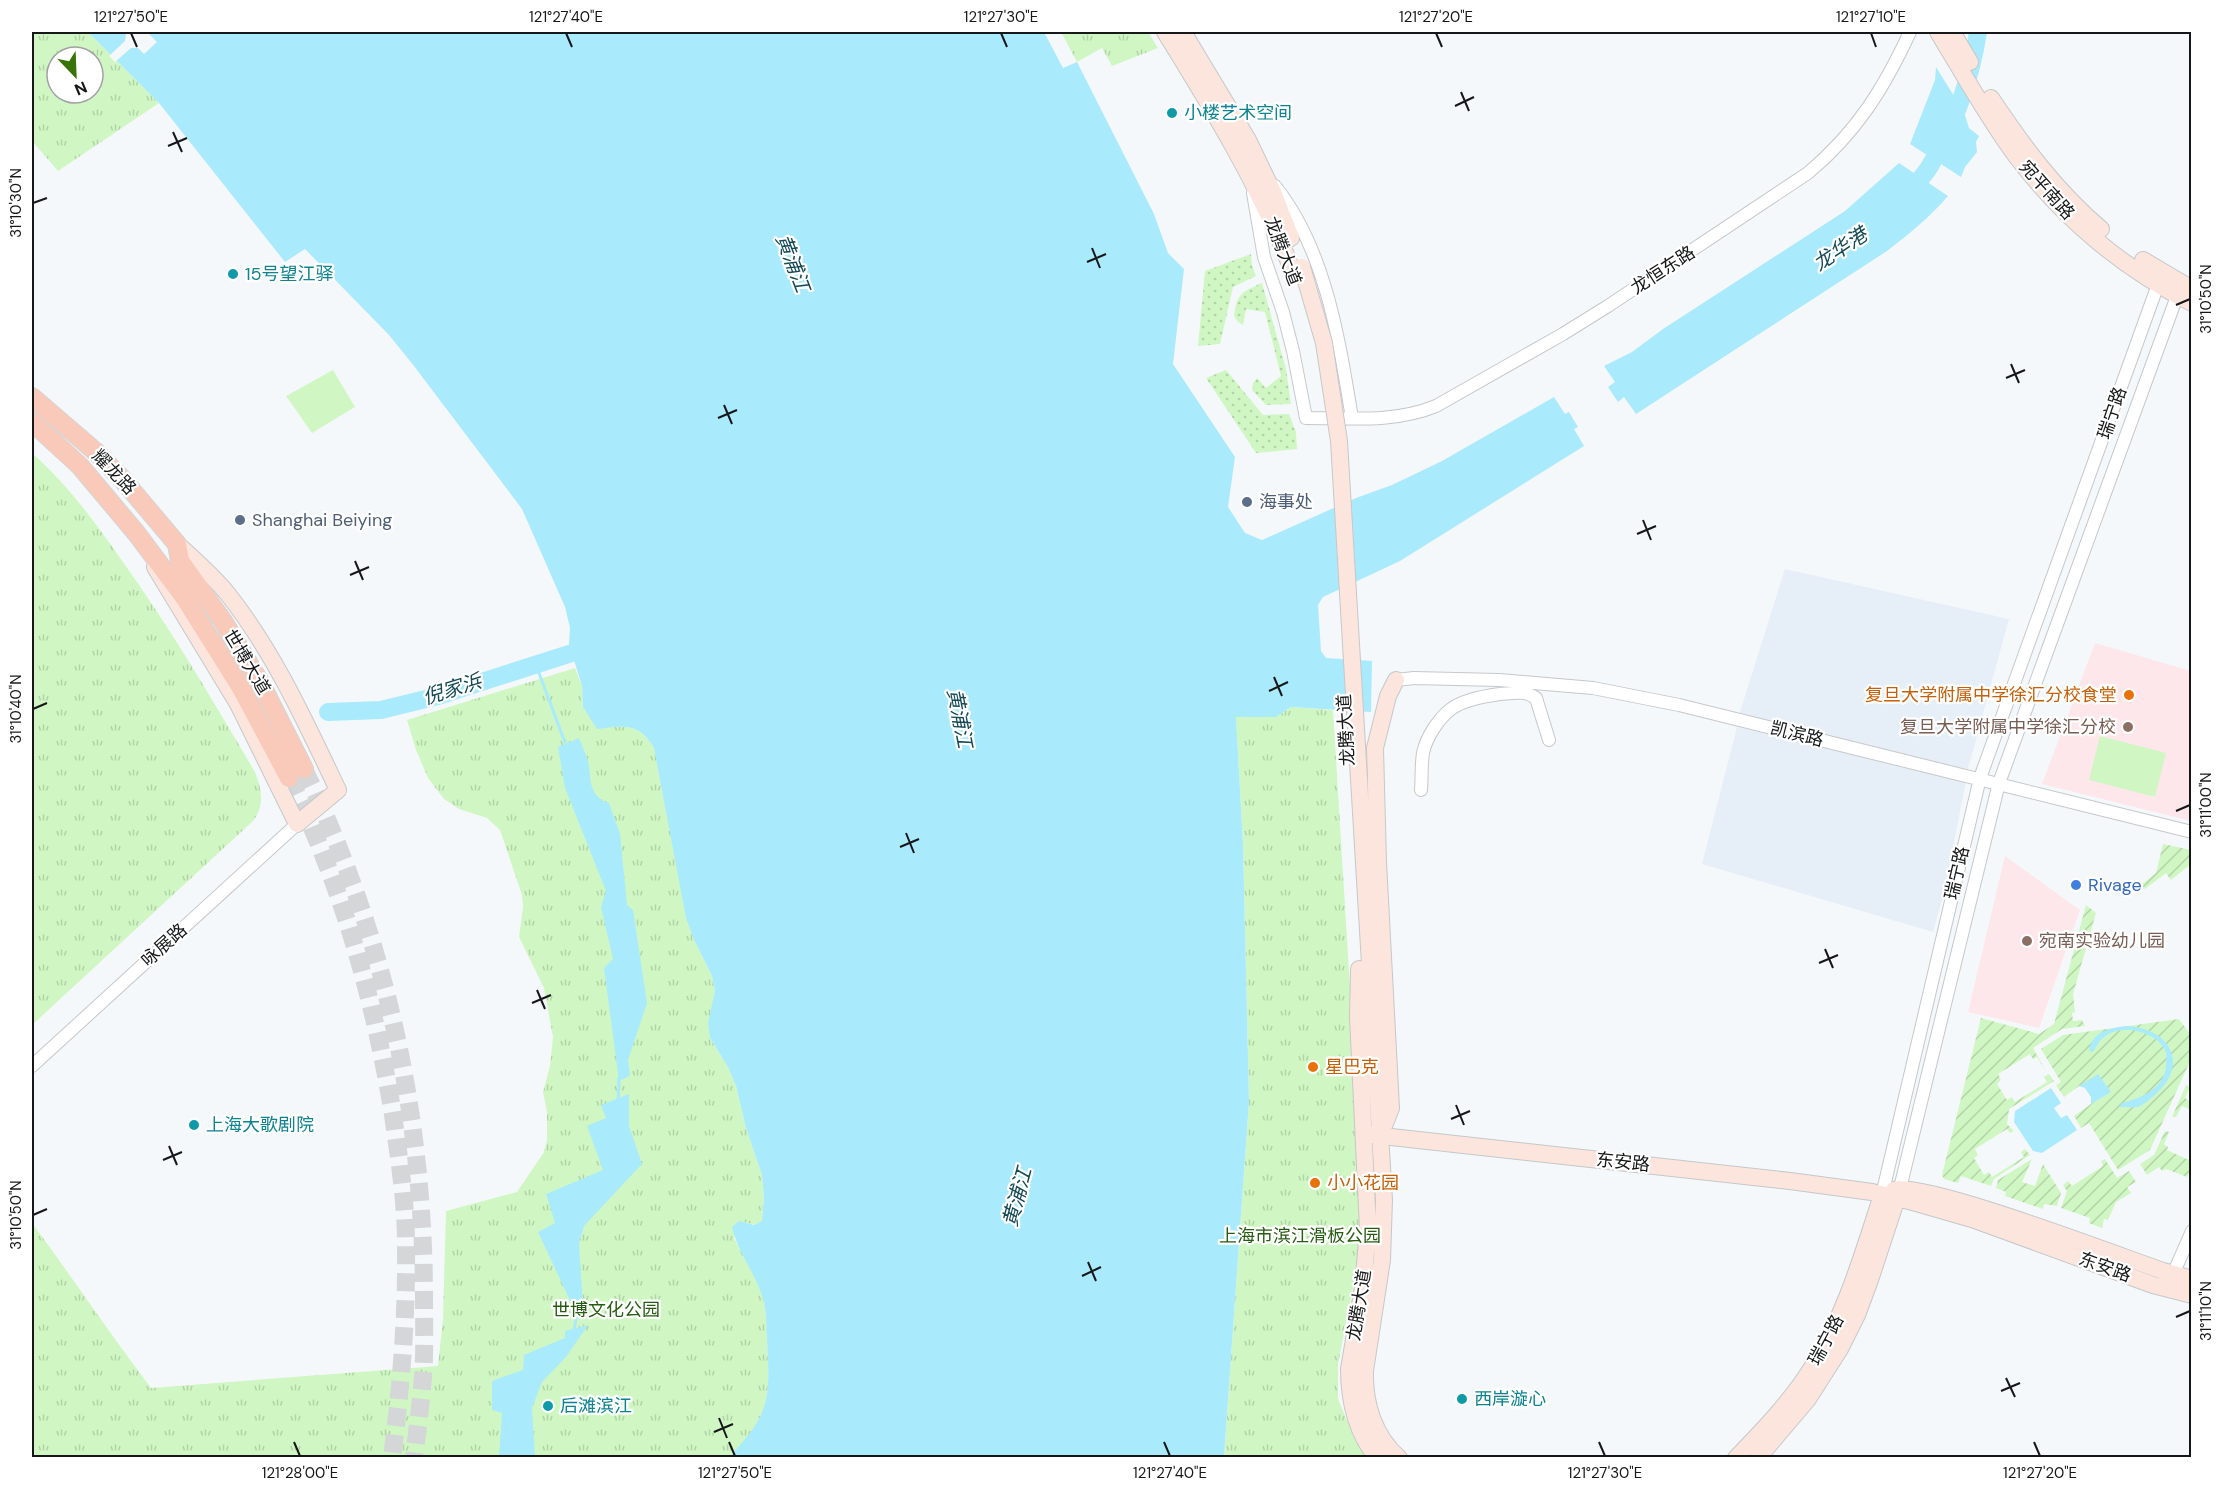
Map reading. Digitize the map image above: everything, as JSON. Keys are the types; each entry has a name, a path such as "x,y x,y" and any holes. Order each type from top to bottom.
{"main road":[{"name":"龙腾大道","path":"1165,32 1215,114 1258,177"},
{"name":"龙腾大道","path":"1184,32 1229,106 1297,269 1324,343 1339,441 1372,1134 1367,1249 1349,1369 1349,1387 1356,1420 1362,1435 1377,1458"},
{"name":"宛平南路","path":"1944,34 2025,148 2074,205 2160,278"},
{"name":"宛平南路","path":"1944,34 1994,124 2038,184 2065,213 2118,257 2185,293"},
{"name":"耀龙路","path":"32,397 103,459 145,506 179,553"},
{"name":"耀龙路","path":"32,422 80,466 138,534 165,573"},
{"path":"138,534 166,589 238,704 297,824 338,790 303,715 247,621 205,569 179,553"},
{"name":"世博大道","path":"165,573 200,621 297,774 261,684 179,553"},
{"path":"1372,1134 1391,1108 1378,862 1375,748 1388,696 1395,680"},
{"name":"龙腾大道","path":"1372,1134 1384,1200 1382,1260 1365,1371 1365,1386 1376,1428 1399,1458"},
{"name":"东安路","path":"1372,1134 1893,1194 2170,1281 2192,1295"},
{"name":"瑞宁路","path":"1736,1458 1785,1405 1812,1367 1827,1341 1893,1194"},
{"name":"瑞宁路","path":"1758,1458 1808,1399 1840,1349 1857,1315 1893,1194"},
{"name":"东安路","path":"2170,1281 2192,1279"}],"street":[{"name":"龙恒东路","path":"1258,177 1264,257 1283,312 1306,418 1404,416 1436,406 1572,328 1784,191 1829,156 1859,122 1890,74 1910,32"},
{"path":"1258,177 1295,215 1316,262 1337,340 1352,418"},
{"name":"瑞宁路","path":"1893,1194 1980,778 2160,278"},
{"name":"瑞宁路","path":"1893,1194 1999,783 2185,293"},
{"name":"凯滨路","path":"1395,680 1414,678 1499,680 1593,688 1690,708 2192,832"},
{"path":"1421,790 1423,751 1433,729 1451,709 1470,701 1522,692 1531,695 1536,698 1549,740"},
{"name":"咏展路","path":"32,1066 297,824"},
{"path":"2170,1281 2192,1231"}],"shaded area":[{"path":"1785,569 2009,619 1968,769 1855,746 1738,718"},
{"name":"复旦大学附属中学徐汇分校","path":"2095,643 2191,671 2191,821 2042,784"},
{"path":"1737,727 1966,781 1944,893 1933,932 1702,864"},
{"name":"宛南实验幼儿园","path":"2005,856 2080,910 2039,1028 1968,1012"}],"green space":[{"path":"32,32 88,32 101,45 45,45 45,105 105,105 105,49 159,103 58,171 32,141"},
{"path":"1061,32 1148,32 1158,48 1112,66 1102,48 1077,62"},
{"path":"1251,254 1256,276 1233,287 1220,344 1198,346 1205,271"},
{"path":"1262,283 1286,369 1291,404 1266,405 1252,390 1257,378 1266,388 1281,376 1265,312 1246,309 1243,325 1234,316 1237,302 1242,294"},
{"path":"333,370 355,407 312,433 286,396"},
{"path":"1226,370 1263,415 1289,414 1296,432 1297,449 1256,453 1206,378"},
{"path":"32,453 80,504 113,547 158,613 255,772 261,803 253,821 32,1025"},
{"name":"世博文化公园","path":"575,668 582,686 583,707 597,728 630,727 642,734 654,748 694,940 712,976 715,991 710,1038 728,1067 736,1086 746,1128 762,1175 764,1198 762,1221 755,1225 739,1221 734,1238 758,1284 765,1309 767,1392 765,1405 753,1429 729,1457 32,1457 32,1223 151,1388 438,1366 443,1318 446,1211 517,1192 544,1152 547,1140 547,1112 543,1092 550,1066 553,1037 544,988 519,937 523,907 522,895 500,830 487,818 459,809 444,799 428,778 407,720"},
{"name":"上海市滨江滑板公园","path":"1291,707 1333,710 1362,1212 1359,1258 1338,1364 1338,1399 1356,1442 1367,1457 1224,1458 1249,1101 1243,844 1236,717 1276,717"},
{"path":"2100,736 2166,753 2155,797 2089,780"},
{"path":"2163,844 2191,850 2191,864 2171,880 2166,873 2145,889 2141,885 2156,873"},
{"path":"2086,905 2096,913 2073,994 2075,1012 2072,1013 2073,1021 2082,1020 2085,1026 2062,1029 2033,1048 2047,1073 2037,1057 2033,1059 2030,1054 1998,1074 2001,1080 1997,1084 2007,1100 2012,1097 2015,1102 2047,1082 2044,1077 2049,1074 2054,1081 2009,1109 2007,1124 2014,1131 2010,1133 2007,1129 1975,1149 1978,1155 1974,1158 1984,1175 1989,1172 1992,1177 2024,1157 2021,1152 2025,1149 2030,1155 1994,1179 1991,1186 1961,1176 1958,1183 1944,1179 1942,1175 1981,1018 2039,1034 2054,1024"},
{"path":"2179,1019 2191,1035 2191,1059 2150,1150 2118,1170 2089,1123 2081,1128 2074,1116 2091,1104 2091,1097 2085,1087 2079,1086 2064,1097 2056,1085 2061,1082 2041,1049 2063,1035"},
{"path":"2186,1085 2190,1087 2185,1098 2191,1102 2191,1110 2182,1106 2176,1117 2172,1117"},
{"path":"2165,1131 2169,1132 2164,1144 2168,1147 2167,1150 2191,1161 2191,1169 2187,1177 2166,1169 2162,1171 2159,1167 2147,1175 2140,1164 2154,1155"},
{"path":"2032,1159 2022,1182 2035,1186 2043,1164 2061,1193 2057,1206 2044,1204 2043,1209 2005,1196 2006,1192 1996,1188 1998,1180"},
{"path":"2105,1159 2117,1178 2129,1171 2136,1182 2127,1187 2131,1193 2116,1202 2108,1220 2104,1219 2102,1228 2089,1223 2090,1218 2061,1208 2067,1191 2063,1185 2068,1181 2072,1186 2103,1166 2101,1161"}],"water":[{"name":"黄浦江","path":"88,32 1044,32 1063,68 1077,62 1154,214 1168,253 1184,269 1173,364 1235,457 1228,507 1245,533 1262,540 1356,498 1392,485 1442,461 1554,397 1565,414 1569,412 1578,427 1574,429 1584,446 1400,561 1323,597 1318,605 1321,651 1326,658 1372,661 1371,712 1291,707 1276,717 1236,717 1243,844 1249,1101 1224,1457 729,1457 743,1442 760,1416 767,1391 768,1360 764,1302 757,1282 737,1244 732,1227 739,1221 754,1225 762,1221 764,1198 762,1175 746,1128 736,1086 728,1067 710,1038 708,1023 715,991 712,976 686,918 654,748 642,734 630,728 597,729 583,707 582,686 569,644 570,628 565,607 522,509 414,366 389,335 305,249 285,262 159,103 105,49 105,45 101,45"},
{"path":"1936,67 1964,112 1969,128 1979,136 1976,142 1977,152 1965,167 1961,177 1910,144 1935,80"},
{"path":"1899,163 1948,196 1911,232 1887,251 1636,414 1624,397 1618,402 1608,387 1615,382 1604,366 1632,352 1663,329 1845,211"},
{"path":"579,738 588,761 594,791 602,800 609,803 620,834 627,905 633,910 647,1003 628,1060 630,1076 619,1081 604,968 613,959 601,907 606,891 565,788 558,747"},
{"path":"2127,1026 2154,1033 2170,1049 2173,1059 2172,1070 2167,1081 2150,1099 2136,1107 2119,1107 2122,1103 2152,1091 2162,1079 2166,1055 2160,1043 2137,1031 2119,1030 2104,1037 2093,1052 2089,1051 2098,1035 2108,1030"},
{"path":"2098,1074 2111,1092 2091,1104 2091,1097 2085,1088 2079,1086"},
{"path":"2051,1088 2061,1103 2054,1108 2061,1118 2067,1115 2077,1130 2042,1153 2033,1151 2014,1122 2015,1111"},
{"path":"629,1094 629,1126 642,1164 584,1226 579,1243 583,1306 573,1307 538,1232 555,1223 546,1194 603,1170 587,1126 606,1118 601,1105"},
{"path":"588,1325 566,1357 542,1382 532,1408 535,1457 499,1457 502,1413 492,1410 492,1381 523,1370 524,1355 565,1338 565,1331"}],"pier":[{"path":"123,32 147,32 157,42 144,54 138,48 131,48 115,62 109,56 125,41 126,35"}],"waterway":[{"name":"龙华港","path":"1906,195 1930,166 1947,134 1966,84 1978,32"},
{"name":"倪家浜","path":"328,712 381,710 438,696 572,653"},
{"path":"536,665 567,748"},
{"path":"618,1101 619,1078"},
{"path":"574,1332 578,1303"}],"tunnel":[{"path":"304,769 357,896 378,961 407,1094 417,1162 424,1299 424,1367 414,1458"},
{"path":"289,778 325,859 354,943 376,1028 393,1115 406,1229 406,1298 392,1458"}],"place":[{"name":"小楼艺术空间","path":"1172,113"},
{"name":"15号望江驿","path":"233,274"},
{"name":"海事处","path":"1247,502"},
{"name":"Shanghai Beiying","path":"240,520"},
{"name":"复旦大学附属中学徐汇分校食堂","path":"2129,695"},
{"name":"复旦大学附属中学徐汇分校","path":"2128,727"},
{"name":"Rivage","path":"2076,885"},
{"name":"宛南实验幼儿园","path":"2027,941"},
{"name":"星巴克","path":"1313,1067"},
{"name":"上海大歌剧院","path":"194,1125"},
{"name":"小小花园","path":"1315,1183"},
{"name":"西岸漩心","path":"1462,1399"},
{"name":"后滩滨江","path":"548,1406"}]}
